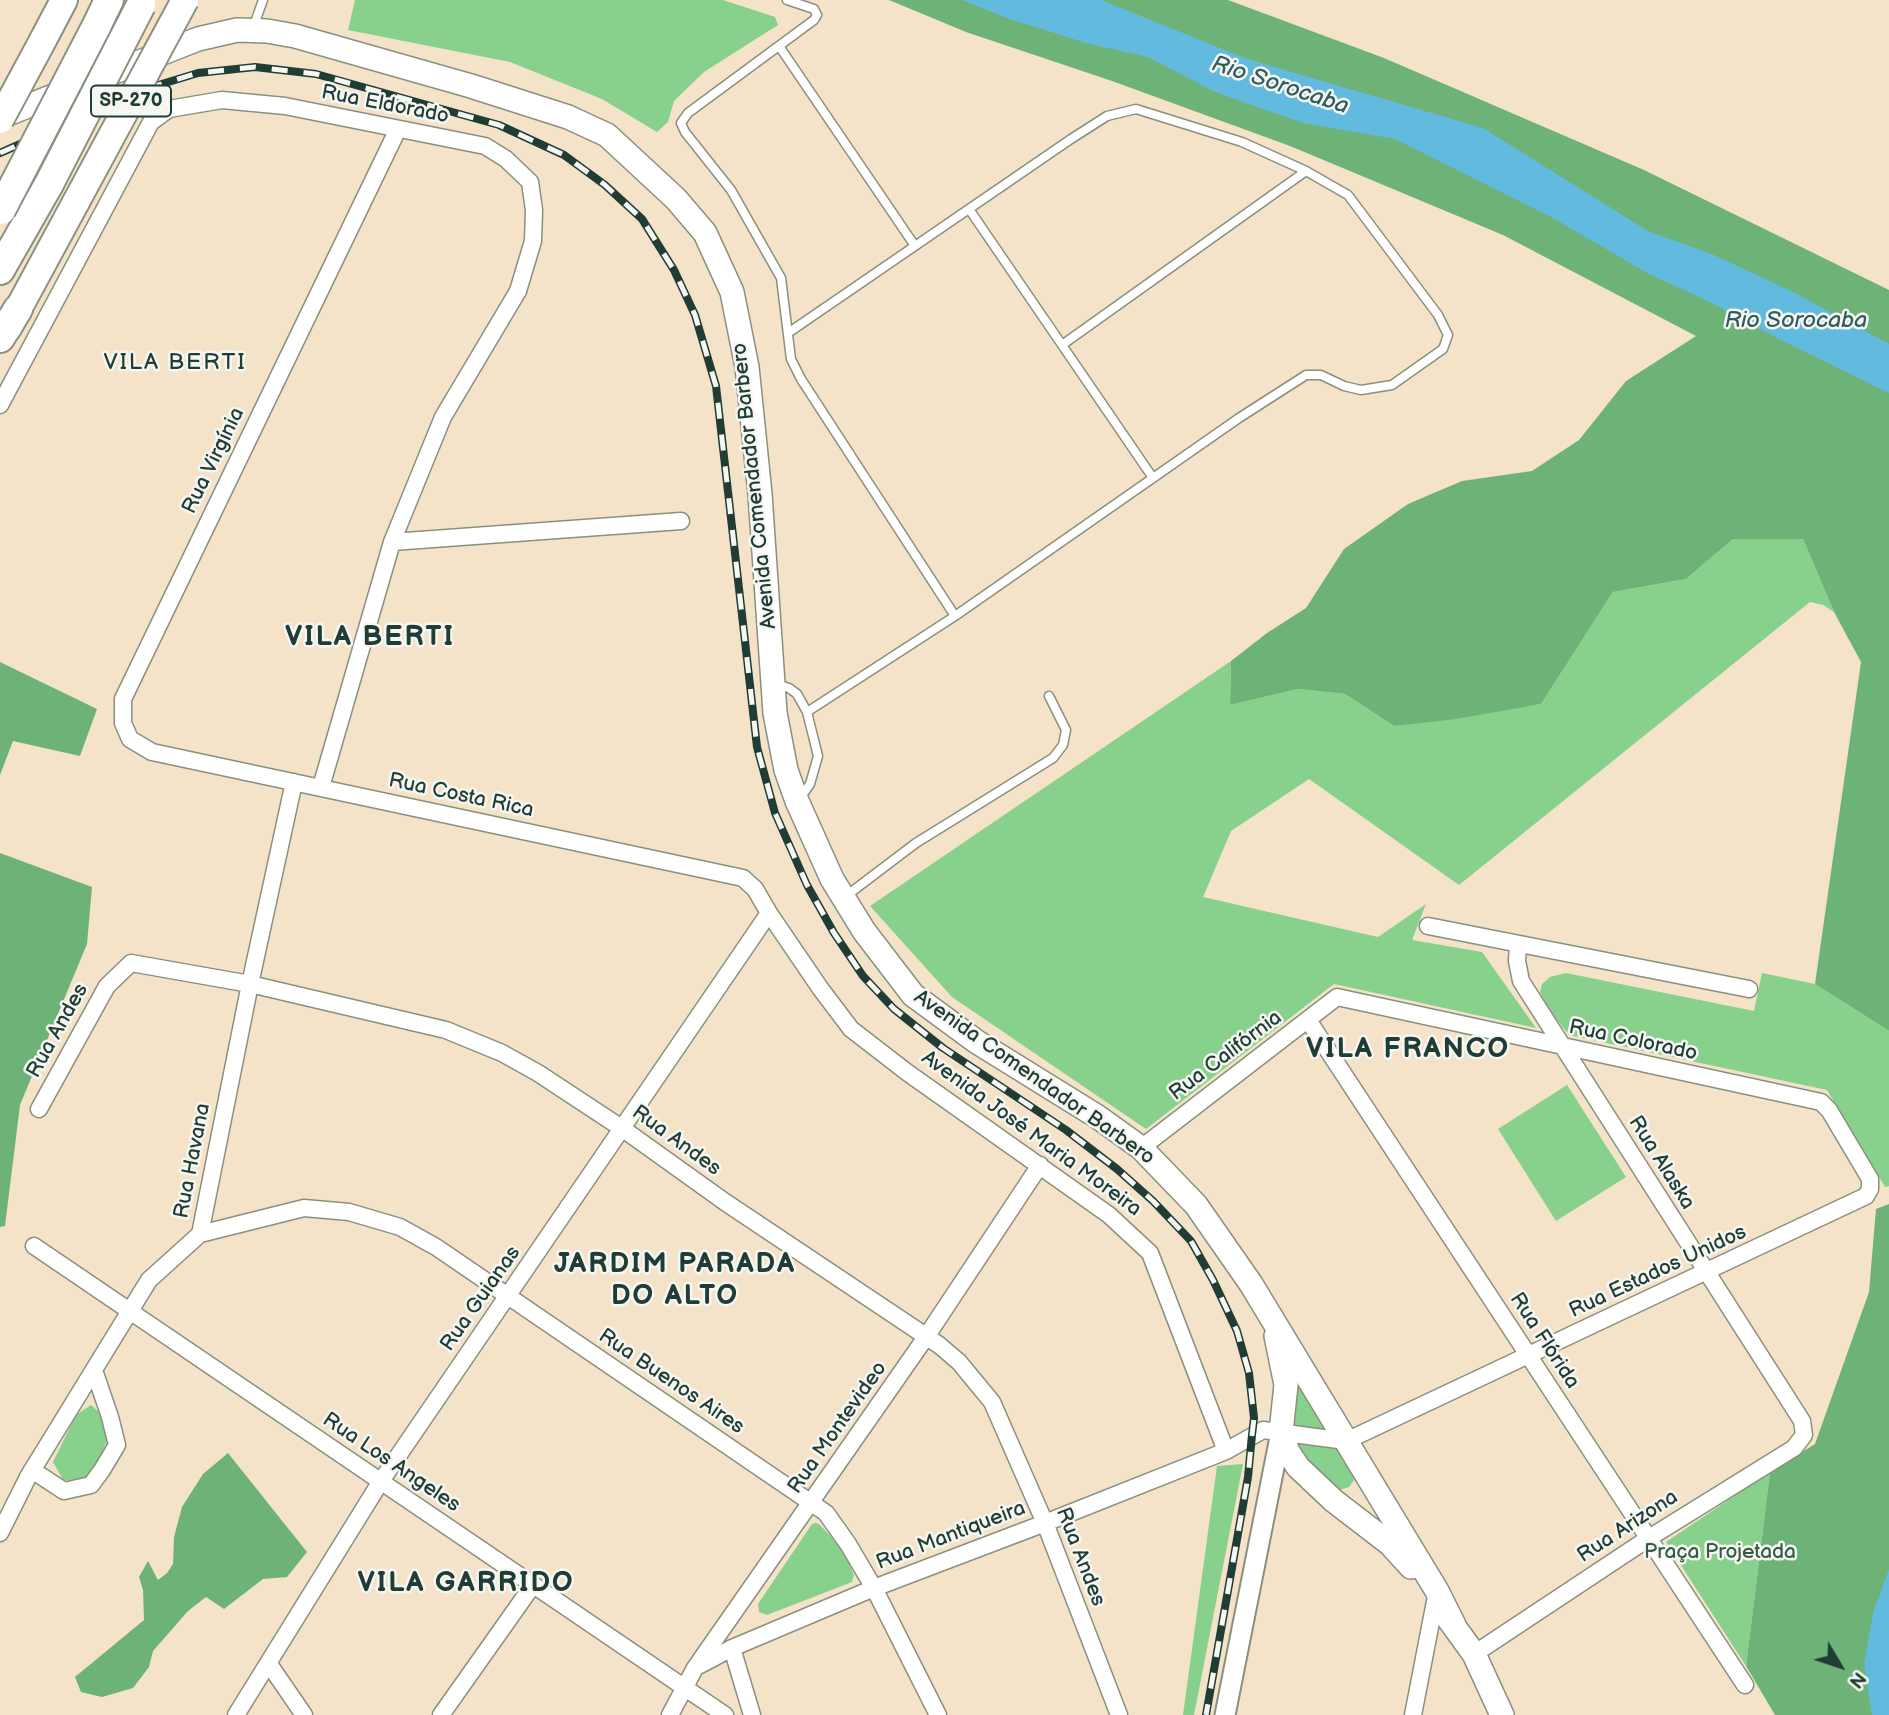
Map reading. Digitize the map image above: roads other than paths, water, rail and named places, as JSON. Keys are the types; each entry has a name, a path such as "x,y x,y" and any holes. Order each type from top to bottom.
{"highway":[{"path":"0,118 64,0"},
{"name":"SP-270","path":"0,345 185,0"},
{"name":"SP-270","path":"0,270 49,184 142,2"},
{"name":"SP-270","path":"1,211 103,12"},
{"path":"0,338 18,309"}],"main road":[{"name":"Avenida Comendador Barbero","path":"0,118 198,39 237,30 295,36 471,86 568,117 607,135 676,199 705,233 732,292 747,367 760,494 775,713 786,770 797,802 832,879 864,931 913,995 976,1042 1098,1117 1141,1148 1196,1205 1272,1319 1436,1597 1474,1654 1502,1715"},
{"name":"Avenida Comendador Barbero","path":"1272,1319 1286,1385 1281,1432 1288,1451 1298,1467 1328,1495 1390,1544 1436,1597"},
{"path":"1328,1495 1344,1496 1352,1492 1363,1479 1363,1470"}],"street":[{"name":"Rua Eldorado","path":"0,405 151,122 169,109 222,100 285,106 485,146 506,159 530,182 534,210 533,240 518,291 443,417 392,542 321,787"},
{"name":"Rua Virgínia","path":"130,739 123,723 123,699 398,129"},
{"path":"392,542 681,521"},
{"name":"Rua Costa Rica","path":"130,739 152,752 743,878 755,889 769,913"},
{"name":"Rua Havana","path":"0,1533 32,1470 149,1280 200,1234 294,782"},
{"name":"Rua Guianas","path":"236,1715 381,1481 769,913"},
{"name":"Avenida José Maria Moreira","path":"769,913 851,1028 908,1073 1110,1215 1150,1252 1226,1451"},
{"path":"1428,926 1749,989"},
{"name":"Rua Alaska","path":"1518,944 1517,961 1521,981 1802,1420 1804,1435"},
{"name":"Rua Andes","path":"39,1109 107,986 131,963 250,984 446,1030 502,1053 538,1073 959,1362 992,1402 1045,1523 1119,1715"},
{"name":"Rua Califórnia","path":"1141,1148 1337,997"},
{"name":"Rua Colorado","path":"1337,997 1822,1102 1870,1180 1870,1189"},
{"name":"Rua Flórida","path":"1308,1020 1745,1685"},
{"name":"Rua Montevideo","path":"670,1715 695,1668 926,1337 1040,1165"},
{"name":"Rua Estados Unidos","path":"1346,1441 1707,1273 1866,1196 1870,1189"},
{"name":"Rua Buenos Aires","path":"200,1234 304,1208 349,1212 400,1227 436,1247 826,1513 874,1588 938,1715"},
{"name":"Rua Los Angeles","path":"34,1246 725,1715"},
{"path":"32,1470 64,1491 91,1485 102,1470 117,1445 94,1370"},
{"path":"1226,1451 1263,1430 1346,1441"},
{"path":"1225,1715 1281,1432"},
{"name":"Rua Arizona","path":"1474,1654 1649,1538 1794,1448 1804,1435"},
{"name":"Rua Mantiqueira","path":"695,1668 732,1648 874,1588 1226,1451"},
{"path":"441,1715 533,1584"},
{"path":"1413,1715 1436,1597"},
{"path":"732,1648 752,1715"},
{"path":"269,1664 304,1715"}],"lane":[{"path":"252,31 263,0"},
{"path":"787,0 814,9 817,15 814,20 688,113 681,122 685,132 731,190 782,278 791,359 801,379 955,616"},
{"path":"779,46 915,246"},
{"path":"788,333 1107,116 1136,109 1242,142 1306,171 1349,195 1438,315 1448,335 1443,349 1392,385 1361,390 1344,386 1321,375 1306,375 955,616 807,712"},
{"path":"1062,345 1306,171"},
{"path":"969,209 1153,478"},
{"path":"773,684 789,688 797,694 807,712 818,756 810,784 797,802"},
{"path":"844,898 916,842 1053,758 1063,745 1066,730 1049,696"}],"water":[{"name":"Rio Sorocaba","path":"962,0 1101,0 1247,59 1483,128 1648,231 1714,255 1793,292 1889,344 1889,393 1649,274 1553,218 1395,139 1303,123 1215,92 1148,57 1086,43 1007,18"},
{"path":"1889,1569 1889,1715 1872,1715 1864,1664 1873,1613"}],"railway":[{"path":"0,153 142,90 198,73 255,67 316,74 499,125 564,155 605,185 642,219 674,270 695,315 716,386 757,747 775,813 807,885 834,933 863,976 894,1009 943,1048 1066,1130 1153,1201 1191,1241 1237,1331 1249,1373 1254,1418 1248,1477 1206,1715"}],"district":[{"name":"VILA BERTI","path":"175,363"},
{"name":"VILA BERTI","path":"370,638"},
{"name":"VILA FRANCO","path":"1408,1050"},
{"name":"JARDIM PARADA DO ALTO","path":"675,1281"},
{"name":"VILA GARRIDO","path":"466,1584"}],"park label":[{"name":"Praça Projetada","path":"1720,1553"}]}
